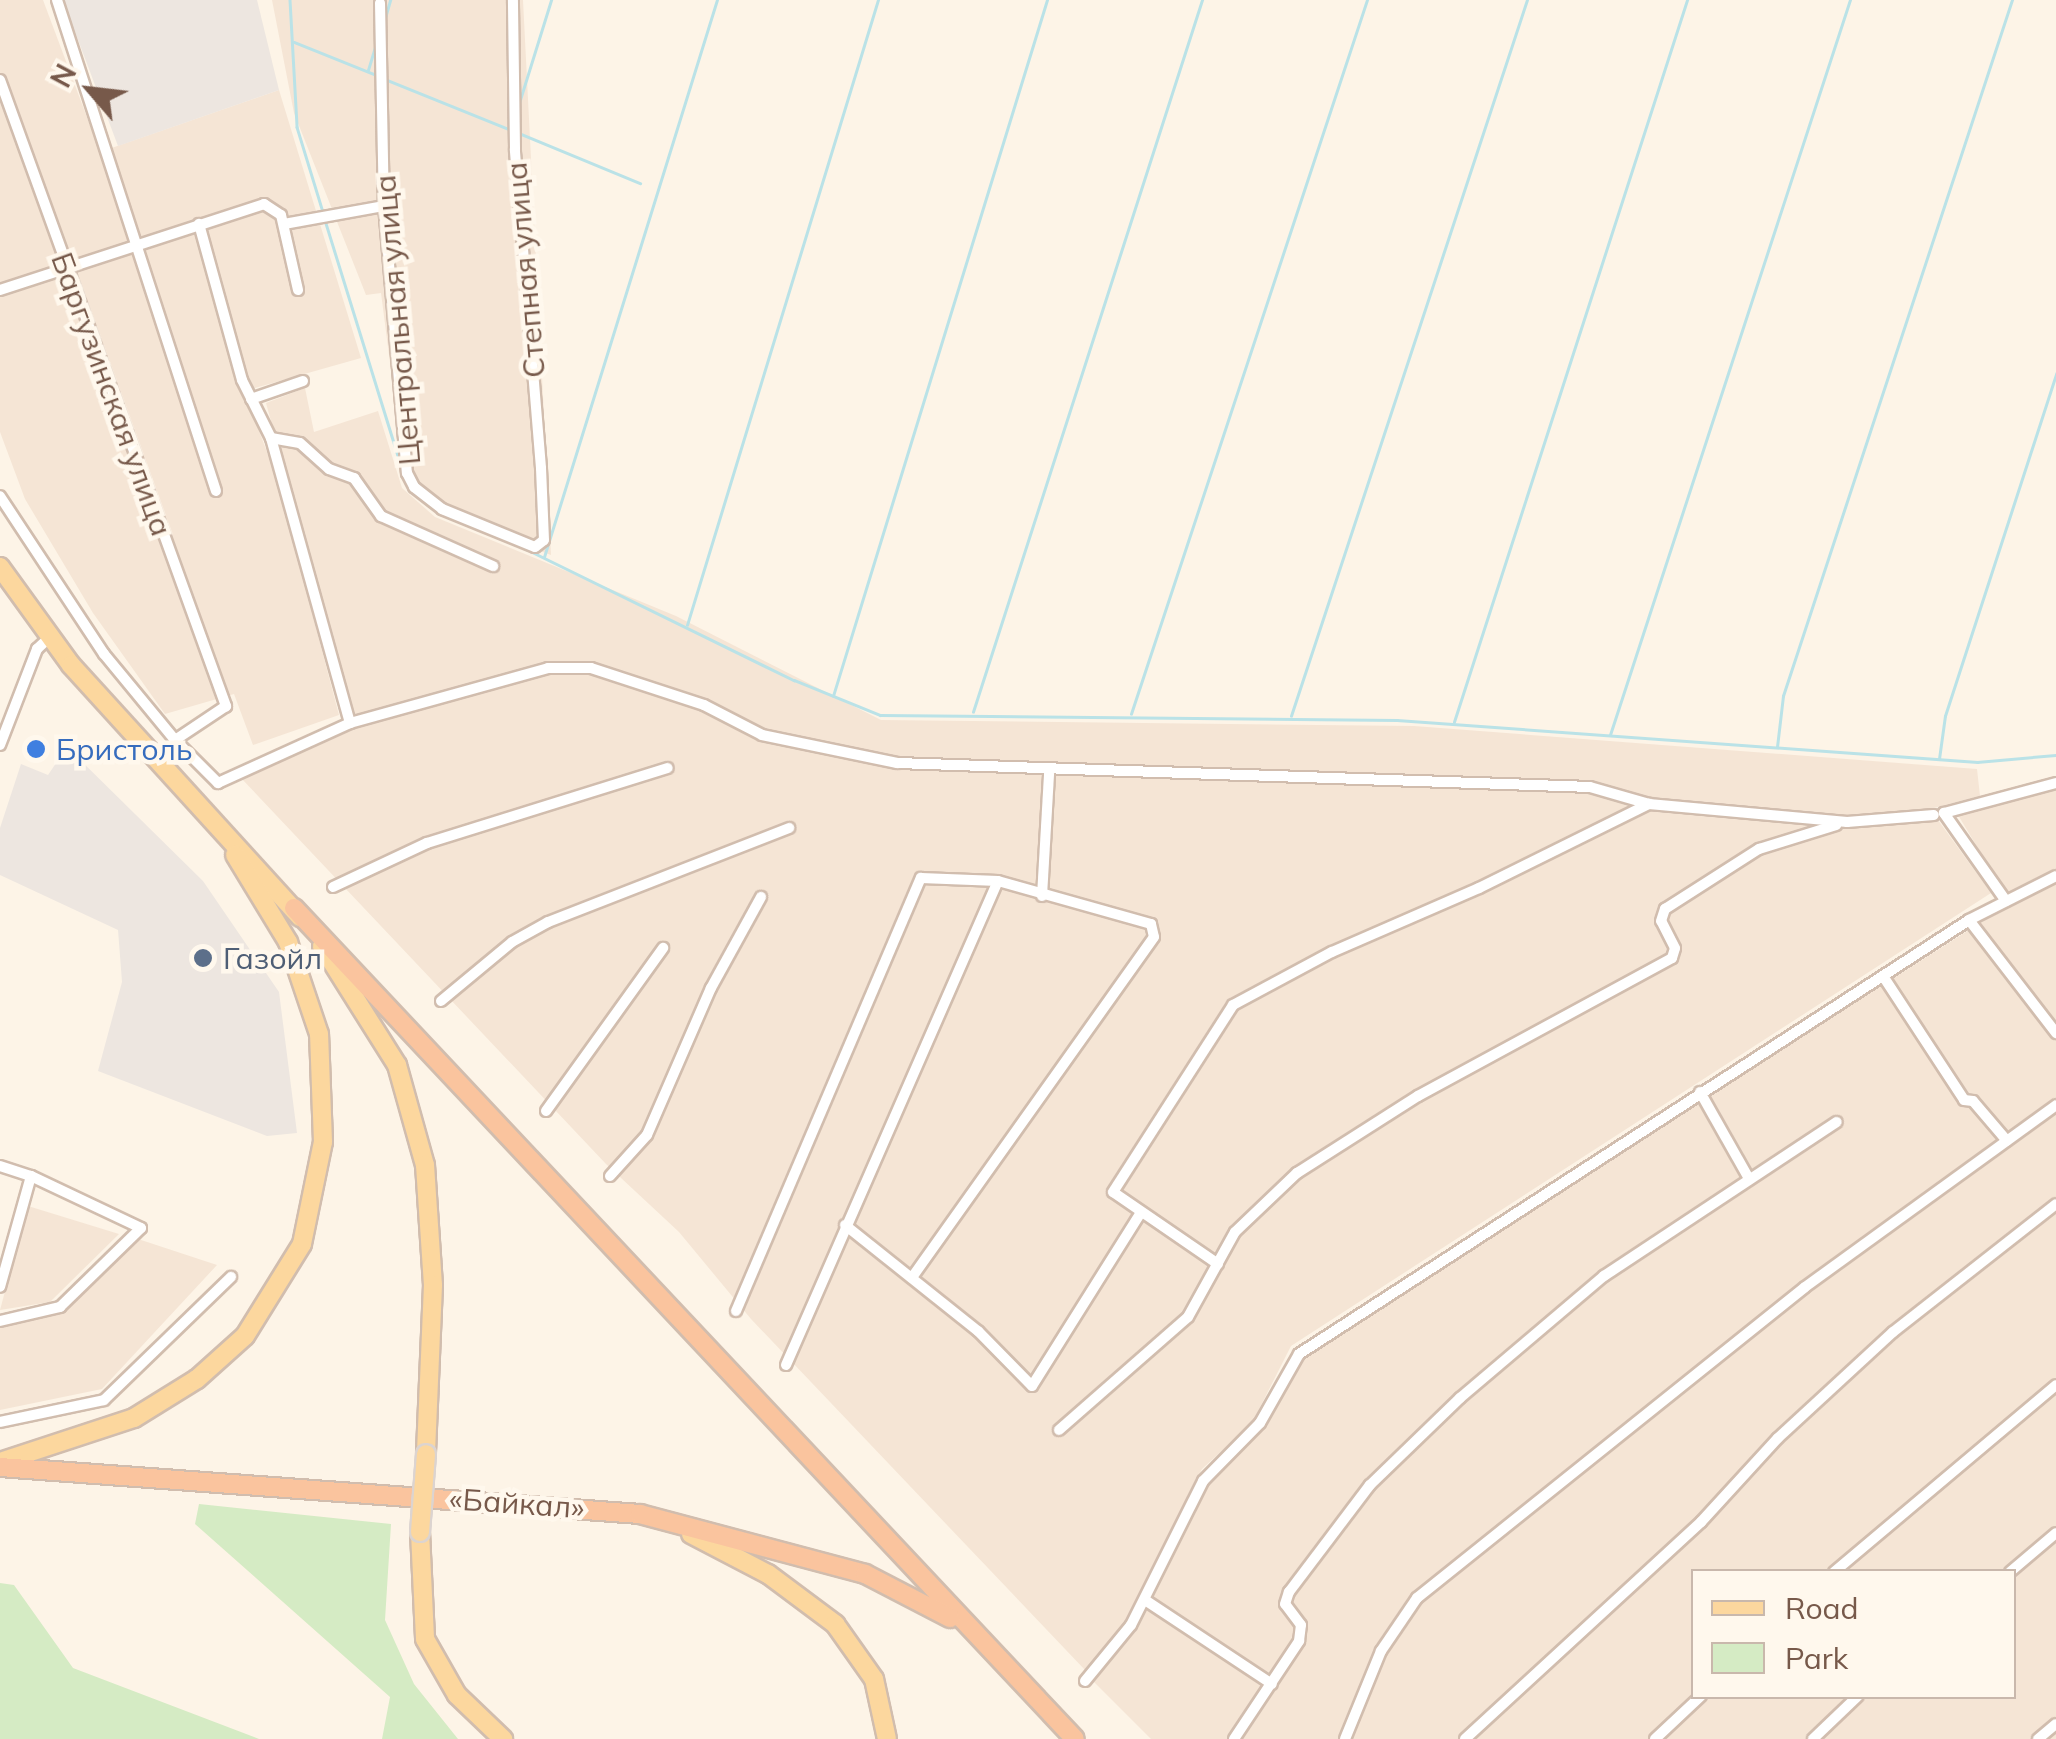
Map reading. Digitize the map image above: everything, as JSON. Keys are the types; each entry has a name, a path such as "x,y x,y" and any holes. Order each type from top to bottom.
{"highway":[{"path":"294,908 1074,1739"},
{"name":"«Байкал»","path":"0,1465 640,1514 865,1574 942,1611 1000,1661"}],"main road":[{"path":"0,567 49,638 294,908 365,1009 414,1113 434,1286 420,1532 425,1639 456,1695 503,1739"},
{"path":"0,1465 134,1418 197,1378 267,1307 310,1224 323,1142 320,1034 288,942 212,816"},
{"path":"640,1514 738,1556 834,1624 874,1679 887,1739"}],"street":[{"path":"56,0 140,244 216,492"},
{"name":"Степная улица","path":"512,0 515,149 544,540"},
{"name":"Центральная улица","path":"380,3 384,206 407,472 414,487 442,509 535,547 544,540"},
{"name":"Баргузинская улица","path":"0,80 226,706 175,740"},
{"path":"0,290 264,204 284,224 298,290"},
{"path":"284,224 384,206"},
{"path":"199,224 252,399 271,438 350,723"},
{"path":"252,399 303,382"},
{"path":"271,438 300,443 328,468 354,478 380,516 493,566"},
{"path":"0,496 104,654 175,740 218,783 350,723 548,668 591,668 704,705 762,735 897,763 1048,773 1590,787 1649,804 1847,822 1934,815"},
{"path":"1,737 36,650 49,638"},
{"path":"333,887 426,843 668,768"},
{"path":"1042,896 1048,773"},
{"path":"2006,901 1944,812 2056,783"},
{"path":"1218,1264 1113,1192 1233,1005 1332,952 1479,888 1649,804"},
{"path":"1059,1430 1188,1317 1235,1232 1297,1174 1418,1096 1672,958 1675,948 1661,921 1665,910 1759,849 1847,822"},
{"path":"442,1002 512,942 548,922 790,828"},
{"path":"1085,1681 1146,1600 1202,1481 1260,1423 1299,1354 1969,920 2056,876"},
{"path":"736,1311 921,878 998,882 1151,924 1154,937 912,1278"},
{"path":"786,1365 998,882"},
{"path":"610,1176 647,1134 711,988 761,897"},
{"path":"1969,920 2056,1033"},
{"path":"546,1111 662,948"},
{"path":"1883,976 1964,1100 1973,1100 2007,1140"},
{"path":"1700,1092 1748,1177"},
{"path":"1345,1739 1381,1651 1416,1598 1805,1287 2056,1105"},
{"path":"1234,1739 1302,1633 1285,1604 1289,1592 1370,1486 1460,1398 1604,1276 1748,1177 1837,1122"},
{"path":"0,1166 31,1176 141,1228 60,1307 0,1321"},
{"path":"0,1287 31,1176"},
{"path":"1465,1739 1701,1522 1778,1438 1893,1332 2056,1204"},
{"path":"845,1225 912,1278 1032,1386 1140,1214"},
{"path":"0,1422 104,1400 232,1277"},
{"path":"1838,1569 2056,1384"},
{"path":"2014,1569 2056,1533"},
{"path":"1146,1600 1272,1684"},
{"path":"1655,1739 1697,1699"},
{"path":"1813,1739 1855,1699"},
{"path":"2038,1739 2056,1724"}],"shaded area":[{"path":"0,0 43,0 100,152 279,90 361,358 244,391 276,476 339,715 253,745 234,694 165,714 93,613 25,499 0,432"},
{"path":"63,0 257,0 279,90 118,146"},
{"path":"272,0 523,0 551,555 439,514 406,486 381,293 366,295 294,113"},
{"path":"305,388 314,432 378,411 402,488 435,517 676,616 881,720 1414,726 1977,769 1980,796 1930,809 1991,893 1291,1346 1252,1423 1202,1469 1128,1620 1085,1670 751,1319 679,1232 606,1164 241,778 356,728 266,403"},
{"path":"67,747 203,881 279,992 297,1133 267,1136 98,1071 122,982 118,930 0,875 0,828 21,764 48,775"},
{"path":"2056,790 2056,1739 1151,1739 1094,1682 1140,1622 1207,1488 1265,1426 1300,1358 2011,903 1958,815"},
{"path":"28,1206 119,1234 50,1302 0,1310"},
{"path":"135,1238 217,1265 102,1389 0,1410 0,1328 59,1313"}],"green space":[{"path":"199,1504 391,1524 385,1620 414,1684 458,1739 382,1739 390,1697 195,1524"},
{"path":"0,1583 14,1585 73,1668 259,1739 0,1739"}],"waterway":[{"path":"290,0 297,127 323,212"},
{"path":"385,18 390,0"},
{"path":"519,103 551,0"},
{"path":"544,557 717,0"},
{"path":"687,625 878,0"},
{"path":"833,696 1047,0"},
{"path":"973,712 1202,0"},
{"path":"1131,714 1367,0"},
{"path":"1291,716 1527,0"},
{"path":"1454,722 1687,0"},
{"path":"1610,735 1850,0"},
{"path":"1777,747 1783,696 2012,0"},
{"path":"294,42 379,76"},
{"path":"368,70 376,44"},
{"path":"387,80 509,129"},
{"path":"521,134 640,183"},
{"path":"325,220 401,465"},
{"path":"1939,759 1945,716 2056,374"},
{"path":"522,547 794,680 880,715 1397,720 1977,762 2056,755"}],"place":[{"name":"Бристоль","path":"36,749"},
{"name":"Газойл","path":"203,958"}]}
